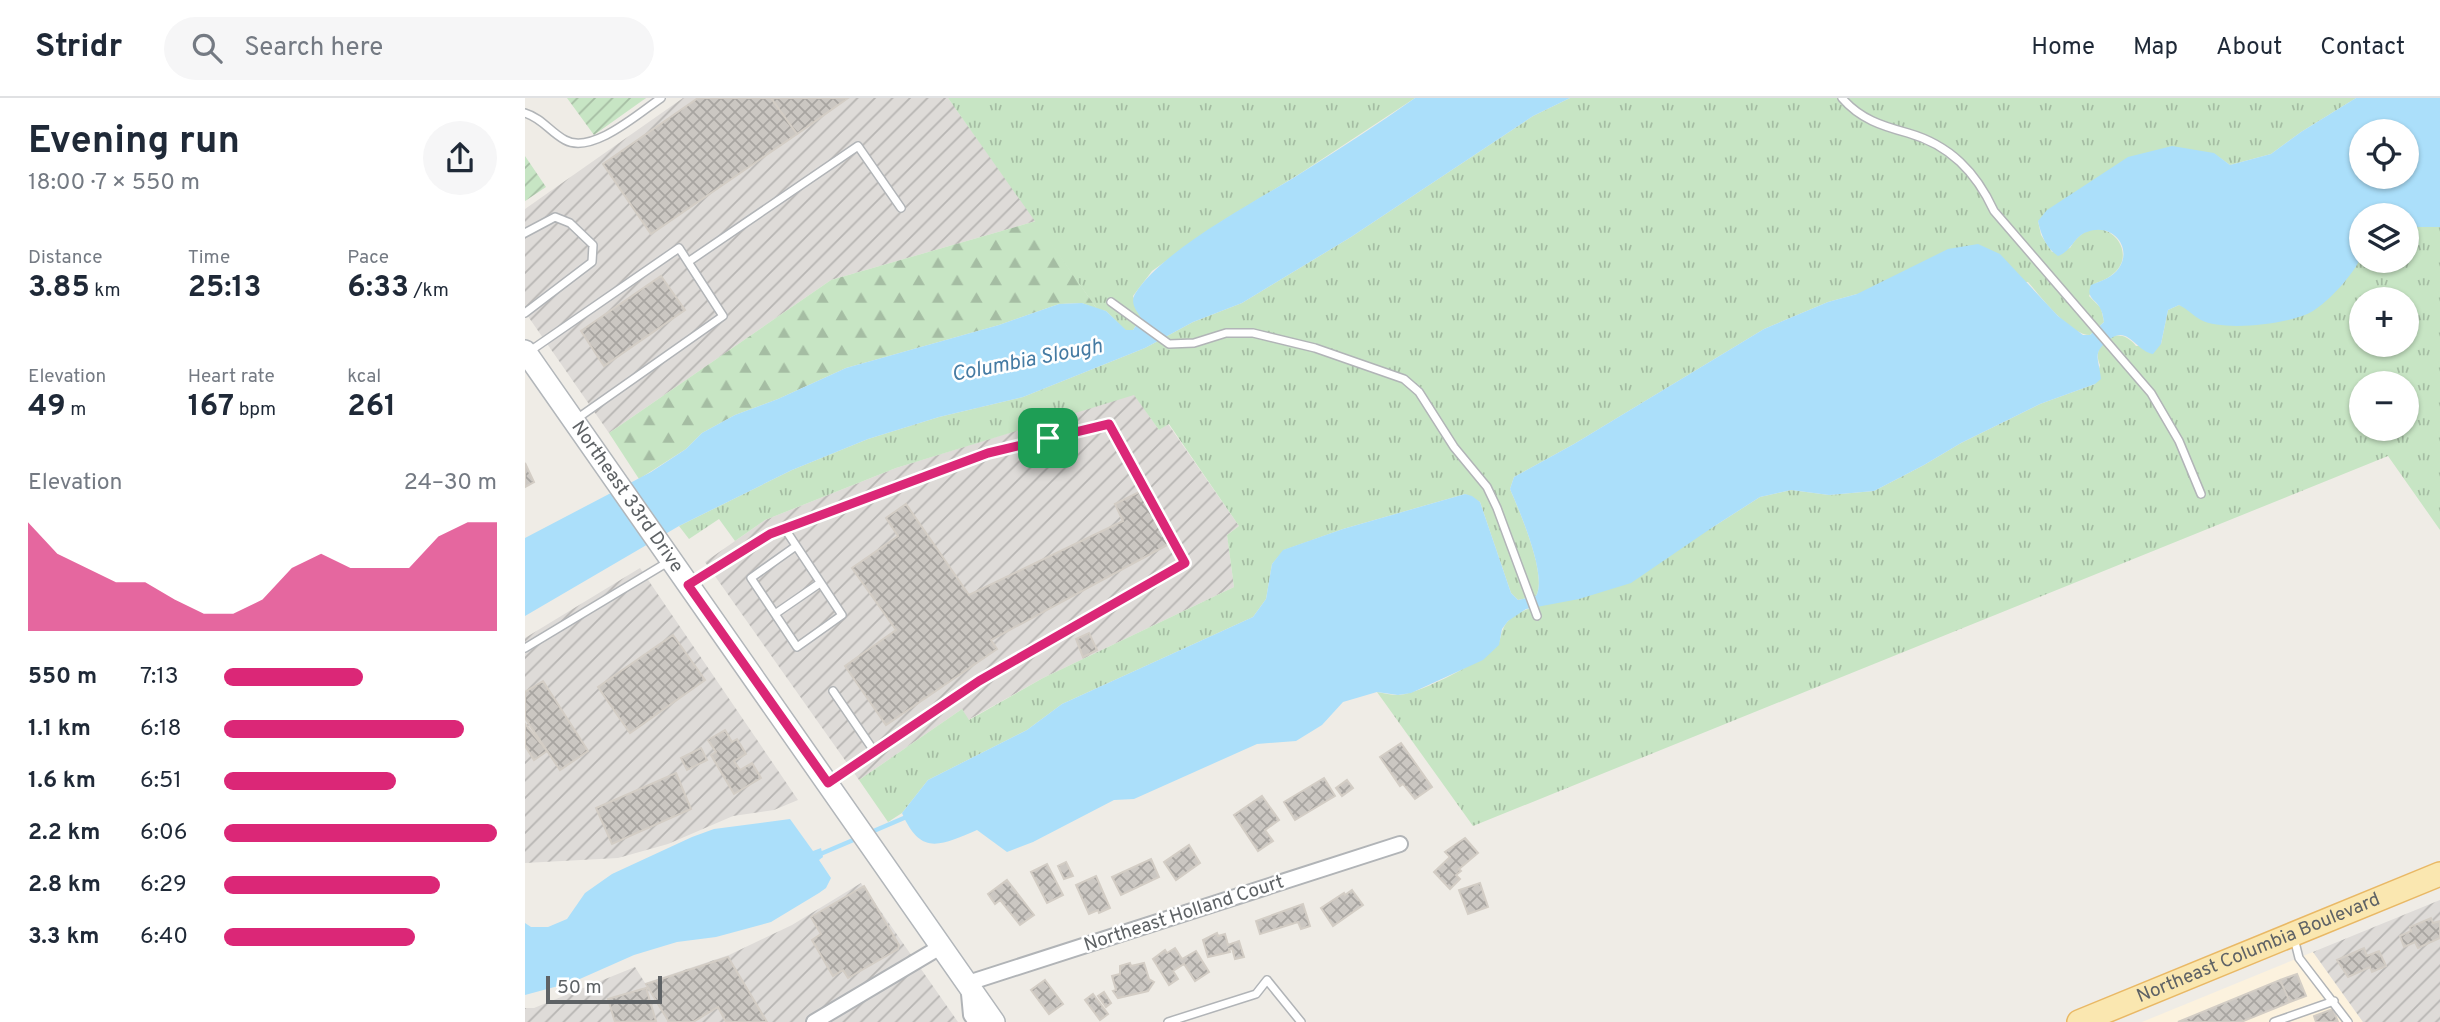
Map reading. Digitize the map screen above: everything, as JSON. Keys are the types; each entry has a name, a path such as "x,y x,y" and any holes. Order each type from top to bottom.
{"main road":[{"name":"Northeast 33rd Drive","path":"526,352 925,922 989,1019"},
{"name":"Northeast Columbia Boulevard","path":"2090,1020 2440,874"}],"street":[{"name":"Northeast Holland Court","path":"968,984 1401,844"},
{"path":"814,1022 941,946"}],"lane":[{"path":"525,113 541,121 567,142 580,144 605,136 661,98"},
{"path":"1842,98 1856,112 1876,124 1932,142 1965,164 1984,190 1994,211 2151,393 2183,450 2201,494"},
{"path":"688,262 858,146 901,208"},
{"path":"525,233 555,217 570,223 593,246 592,262 525,313"},
{"path":"526,352 679,247 723,316 573,420"},
{"path":"1111,302 1169,344 1187,345 1226,333 1253,333 1315,348 1404,379 1419,392 1454,447 1487,487 1537,616"},
{"path":"688,585 770,534 988,453 1109,424 1185,563 979,681 828,783"},
{"path":"785,529 796,545 820,583 842,615 797,647 751,578 796,545"},
{"path":"525,648 668,556"},
{"path":"775,614 820,583"},
{"path":"833,691 874,751"},
{"path":"2294,934 2299,957 2349,1022"},
{"path":"1168,1022 1256,995 1267,980 1301,1022"},
{"path":"2274,1022 2334,1001"}],"shaded area":[{"path":"683,98 948,98 1036,221 831,280 609,433 525,312 525,209"},
{"path":"1134,394 1159,430 1168,424 1239,526 1227,535 1234,587 1043,678 968,720 962,709 859,780 705,562 765,520 896,468"},
{"path":"640,568 798,800 774,810 733,816 668,844 618,858 525,863 525,638"},
{"path":"861,883 958,1022 525,1022 525,1008 534,1008 635,967 645,983 729,955 792,925"},
{"path":"2440,900 2440,1022 2363,1022 2313,952"},
{"path":"2313,952 2363,1022 2142,1022"}],"green space":[{"path":"567,98 646,98 594,135"},
{"path":"948,98 1415,98 1219,223 1152,271 1133,296 1141,318 1133,330 1126,331 1106,311 1097,309"},
{"path":"1570,98 2356,98 2271,154 2230,165 2213,153 2038,221 2041,235 2052,252 2070,248 2082,234 2095,229 2107,231 2117,239 2122,250 2122,262 2114,274 2096,283 2089,296 2101,308 2104,322 2090,335 2065,322 2028,282 1857,294 1828,302 1764,329 1574,444 1514,477 1510,489 1535,559 1539,587 1536,596 1518,600 1511,593 1480,502 1465,494 1343,529 1284,550 1272,564 1266,599 1253,617 1062,704 1027,730 928,780 902,813 888,822 859,780 962,709 969,720 1043,678 1234,587 1227,535 1239,526 1169,424 1159,430 1134,395 896,468 765,520 735,541 719,519 689,539 679,526 792,470 868,439 939,417 1023,397 1145,348 1193,322 1242,303 1351,237 1533,116"},
{"path":"525,156 546,187 525,201"},
{"path":"1036,221 1097,309 1082,303 1059,304 999,325 846,368 735,415 702,433 686,449 639,479 609,433 831,280"},
{"path":"2419,227 2440,227 2440,530 2388,456 1473,826 1377,692 1407,694 1449,676 1496,647 1507,622 1519,613 1713,527 1760,497 1791,490 1829,495 1874,491 1961,443 2040,404 2095,384 2100,365 2099,350 2107,339 2121,336 2136,346 2161,344 2168,310 2179,305 2188,308 2342,285 2350,273 2419,273"}],"water":[{"name":"Columbia Slough","path":"1415,98 1570,98 1533,116 1351,237 1242,303 1193,322 1145,348 1023,397 939,417 868,439 792,470 679,526 525,616 525,538 651,472 686,449 702,433 735,415 846,368 999,325 1059,304 1082,303 1106,311 1126,330 1133,330 1141,318 1133,303 1135,294 1148,277 1166,261 1210,228 1328,156"},
{"path":"2356,98 2440,98 2440,227 2419,227 2419,203 2349,203 2349,273 2352,273 2326,301 2303,316 2258,325 2212,324 2179,305 2168,310 2161,344 2153,354 2127,337 2116,336 2098,352 2101,379 2095,384 2040,404 1961,443 1874,491 1829,495 1791,490 1760,497 1631,583 1579,599 1526,609 1508,621 1502,629 1499,645 1483,660 1411,693 1398,695 1377,692 1343,702 1322,725 1296,741 1257,744 1134,799 1114,800 1033,842 1007,852 977,830 942,843 925,842 909,827 902,813 928,780 1027,730 1062,704 1253,617 1266,599 1272,564 1283,550 1343,529 1465,494 1472,496 1480,502 1511,593 1518,600 1536,596 1539,587 1535,559 1510,489 1514,477 1574,444 1764,329 1828,302 1857,294 1948,249 1978,244 2000,254 2058,316 2083,335 2090,335 2104,322 2099,306 2090,296 2091,285 2110,277 2119,268 2123,260 2122,245 2112,233 2096,230 2083,234 2067,251 2058,256 2047,245 2039,226 2038,221 2047,210 2128,157 2172,146 2214,153 2230,165 2271,154"},
{"path":"790,819 813,851 821,848 823,857 819,860 831,878 826,888 819,893 771,922 716,937 677,942 634,955 573,982 525,995 525,923 531,927 548,927 567,919 585,893 612,874 692,837 714,829"}],"building":[{"path":"698,98 771,98 797,134 651,234 603,164"},
{"path":"771,98 848,98 797,134"},
{"path":"661,276 685,310 604,366 581,331"},
{"path":"525,463 534,482 525,487"},
{"path":"1141,491 1169,544 991,640 997,649 886,725 845,666 896,630 852,568 898,536 886,518 906,504 969,595 1123,521 1115,504"},
{"path":"1089,633 1097,650 1083,657 1076,639"},
{"path":"673,635 705,680 630,733 598,687"},
{"path":"543,681 588,751 560,770 525,718 525,692"},
{"path":"525,724 547,751 534,760 525,746"},
{"path":"725,730 732,742 737,739 746,754 734,761 740,770 752,763 761,778 734,794 711,755 716,752 708,740"},
{"path":"1401,743 1432,787 1415,799 1403,784 1400,786 1380,757"},
{"path":"701,748 707,760 687,770 681,758"},
{"path":"676,773 691,809 612,844 596,808"},
{"path":"1324,778 1335,796 1295,820 1284,802"},
{"path":"1347,780 1353,788 1342,796 1336,788"},
{"path":"1262,796 1279,820 1265,830 1273,841 1258,851 1234,815"},
{"path":"1465,838 1478,853 1459,869 1461,871 1456,875 1460,879 1450,889 1434,872 1450,857 1445,852"},
{"path":"1189,845 1200,863 1176,880 1164,862"},
{"path":"1151,859 1159,877 1121,895 1112,877"},
{"path":"1066,862 1073,876 1064,879 1058,866"},
{"path":"1047,864 1063,895 1047,903 1031,872"},
{"path":"1096,876 1110,908 1089,914 1076,885"},
{"path":"1007,880 1034,915 1020,925 1000,900 995,904 988,894"},
{"path":"1480,883 1488,907 1468,914 1459,890"},
{"path":"864,886 899,945 898,949 848,978 843,970 833,976 812,940 821,934 811,917"},
{"path":"1352,890 1363,905 1333,926 1321,908"},
{"path":"1303,904 1310,926 1301,929 1298,922 1260,934 1256,921"},
{"path":"2431,918 2433,923 2440,921 2440,938 2418,948 2415,942 2404,947 2400,936 2411,931 2410,927"},
{"path":"1217,933 1218,936 1225,934 1228,945 1239,941 1244,957 1235,959 1232,948 1229,949 1230,952 1208,957 1203,940"},
{"path":"1175,948 1182,959 1196,951 1209,972 1195,981 1184,964 1173,971 1178,979 1169,985 1153,959 1165,950 1167,953"},
{"path":"2364,948 2367,956 2379,951 2386,966 2372,972 2370,967 2348,977 2337,960"},
{"path":"728,957 767,1022 726,1022 718,1007 693,1022 669,1022 646,984"},
{"path":"1130,963 1131,966 1144,963 1149,979 1154,982 1148,991 1118,998 1113,991 1116,990 1112,976 1120,974 1120,966"},
{"path":"2297,974 2306,996 2290,1002 2280,980"},
{"path":"1045,980 1063,1004 1049,1014 1031,990"},
{"path":"2280,980 2290,1002 2241,1022 2178,1022"},
{"path":"646,988 656,1021 615,1022 608,999"},
{"path":"1104,992 1111,1003 1106,1007 1098,996"},
{"path":"1093,994 1108,1014 1100,1020 1085,1000"},
{"path":"2333,1009 2338,1022 2316,1022 2314,1016"}],"waterway":[{"path":"869,833 904,818"},
{"path":"818,855 858,838"}],"route":[{"path":"1109,424 1185,563 979,681 828,783 688,585 770,534 988,453 1048,438 1109,424"}]}
